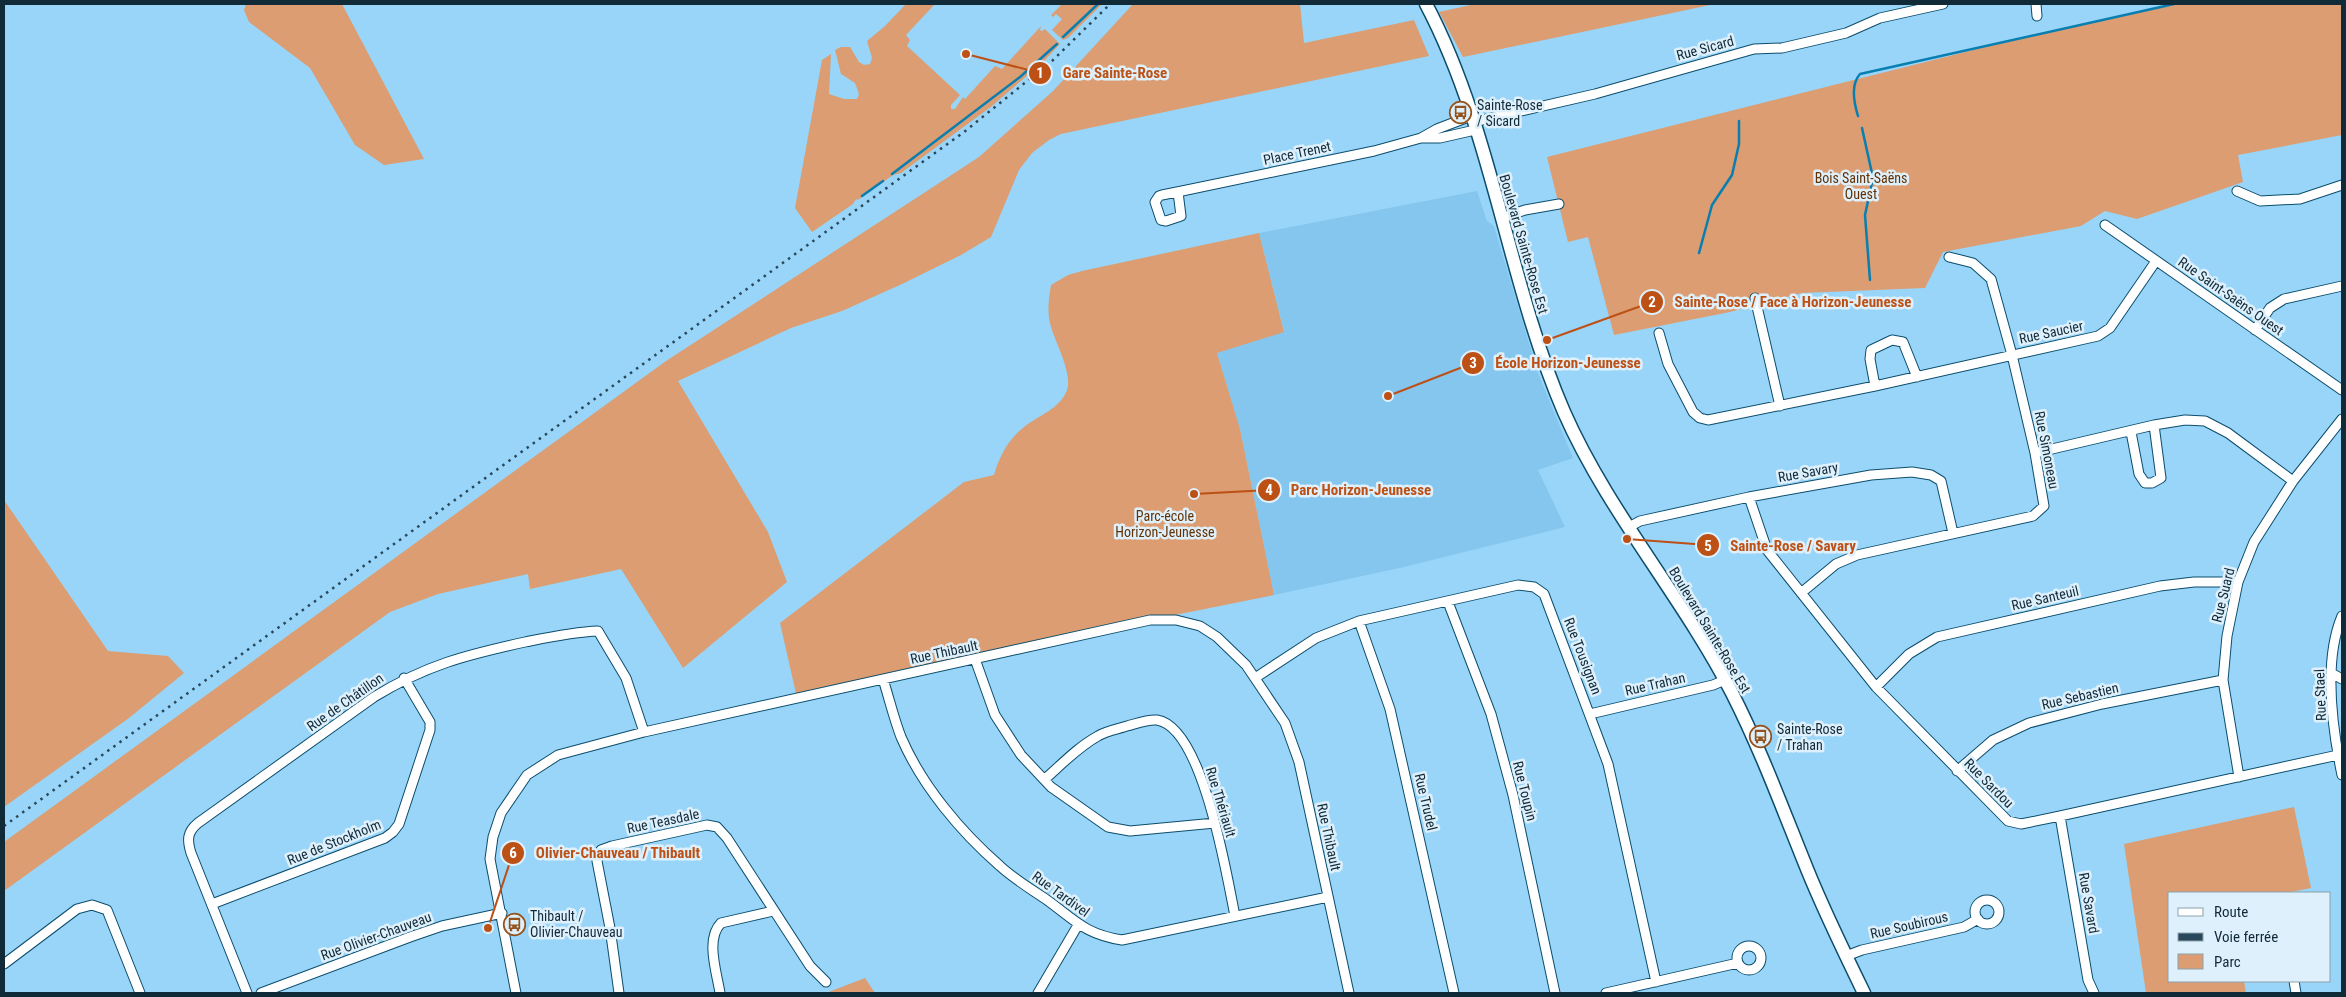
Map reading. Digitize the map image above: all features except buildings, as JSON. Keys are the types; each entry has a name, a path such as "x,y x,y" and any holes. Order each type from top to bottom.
{"street":[{"name":"Boulevard Sainte-Rose Est","path":"1426,4 1454,68 1473,122 1534,332 1562,406 1585,453 1629,527 1725,680 1749,730 1846,956 1864,993"},
{"name":"Rue Sicard","path":"1473,122 1595,94 1754,49 1782,48 1846,33 1880,18 1943,4"},
{"path":"2036,4 2037,16"},
{"name":"Place Trenet","path":"1178,192 1374,151 1420,138 1438,128 1473,122"},
{"name":"Place Trenet","path":"1420,138 1440,138 1473,122"},
{"path":"2237,191 2260,201 2300,199 2342,185"},
{"path":"1501,218 1525,210 1558,204"},
{"name":"Rue Saint-Saëns Ouest","path":"2105,225 2342,390"},
{"name":"Rue Simoneau","path":"1801,593 1836,564 1857,554 2033,516 2044,506 2035,453 2012,354 1991,279 1973,263 1949,257"},
{"name":"Rue Saucier","path":"1658,333 1668,364 1693,412 1700,418 1708,420 1917,377 2098,336 2110,328 2156,261"},
{"path":"2255,330 2270,308 2284,299 2342,286"},
{"path":"1755,298 1780,406"},
{"path":"1875,386 1870,359 1871,350 1892,340 1903,342 1917,377"},
{"name":"Rue Suard","path":"2239,777 2223,680 2227,636 2238,582 2254,542 2293,481 2342,419"},
{"path":"2035,453 2131,432 2154,425 2184,420 2205,421 2228,433 2293,481"},
{"path":"2131,432 2139,474 2146,484 2152,484 2161,478 2154,425"},
{"name":"Rue Savary","path":"1629,527 1640,521 1749,497 1871,475 1912,472 1931,474 1940,481 1954,533"},
{"name":"Rue Sardou","path":"1749,497 1767,550 1876,687 2008,821 2021,824 2338,754"},
{"name":"Rue Santeuil","path":"1876,687 1910,654 1937,637 2160,586 2194,582 2238,582"},
{"name":"Rue Tousignan","path":"1255,678 1316,638 1359,621 1518,585 1534,586 1544,594 1610,771 1656,982"},
{"name":"Rue Toupin","path":"1448,602 1491,714 1511,786 1555,993"},
{"name":"Rue Stael","path":"2342,616 2335,633 2331,692 2342,775"},
{"name":"Rue Thibault","path":"516,993 490,859 493,836 501,813 527,775 558,755 644,732 1150,620 1176,620 1200,626 1217,637 1246,665 1285,723 1299,762 1349,993"},
{"name":"Rue Trudel","path":"1359,621 1390,709 1454,993"},
{"name":"Rue de Châtillon","path":"247,993 188,845 188,836 192,828 374,697 404,678 465,655 577,631 598,631 626,678 644,732"},
{"path":"975,659 995,715 1021,754 1051,787 1108,827 1130,831 1214,823"},
{"path":"2332,674 2342,679"},
{"name":"Rue de Stockholm","path":"212,904 368,845 394,832 399,824 430,730 430,722 404,678"},
{"name":"Rue Tardivel","path":"883,679 901,736 921,776 942,806 1000,867 1052,903 1078,925 1101,937 1122,940 1328,897"},
{"name":"Rue Trahan","path":"1590,714 1713,686 1725,680"},
{"name":"Rue Sebastien","path":"1957,771 1993,740 2029,723 2102,704 2223,680"},
{"name":"Rue Thériault","path":"1045,779 1081,747 1099,735 1137,723 1157,720 1171,727 1191,753 1204,784 1234,916"},
{"name":"Rue Savard","path":"2060,816 2088,980 2094,993"},
{"name":"Rue Teasdale","path":"619,993 610,928 597,861 601,850 707,825 717,827 727,838 810,966 826,982"},
{"path":"4,964 77,909 92,905 107,910 140,993"},
{"path":"720,993 712,939 714,930 721,924 773,911"},
{"name":"Rue Olivier-Chauveau","path":"261,993 410,936 442,926 502,913"},
{"name":"Rue Soubirous","path":"1846,956 1867,949 1964,927 1978,919"},
{"path":"1038,993 1078,925"},
{"path":"1606,993 1738,963"}],"shaded area":[{"path":"1477,191 1487,221 1494,226 1538,373 1573,458 1538,470 1565,527 1404,567 1274,595 1240,429 1217,353 1284,331 1259,233"}],"green space":[{"path":"246,4 342,4 424,159 384,165 355,145 310,68 249,22 244,10"},
{"path":"906,4 935,4 906,35 910,40 907,46 960,95 951,105 951,109 955,109 963,97 965,99 995,66 1002,69 1041,26 1040,30 1045,29 1060,44 1044,61 992,106 901,173 893,175 858,200 856,199 853,204 812,232 795,208 822,60 831,54 829,94 844,99 857,99 859,94 855,83 841,74 835,50 841,47 850,47 859,62 864,65 870,64 872,58 867,41 885,26"},
{"path":"1062,4 1102,4 1068,38 1063,40 1052,30 1062,19 1056,14 1053,17 1051,15"},
{"path":"1133,4 1300,4 1304,43 1414,20 1429,56 1061,134 1049,140 1032,153 1019,170 991,237 961,255 902,284 842,311 791,328 678,381 768,532 787,582 683,668 621,569 530,589 528,574 438,594 390,612 4,891 4,842 666,361 979,157 1053,91"},
{"path":"1475,4 1715,4 1463,57 1439,12"},
{"name":"Bois Saint-Saëns Ouest","path":"2172,4 2342,4 2342,135 2238,155 2243,182 2137,219 2105,211 2081,226 1943,252 1925,288 1802,293 1730,312 1614,335 1588,237 1568,242 1547,157 2033,35"},
{"name":"Parc-école Horizon-Jeunesse","path":"1259,233 1284,332 1217,353 1240,429 1274,595 1150,620 797,698 780,623 964,482 994,475 1002,454 1013,437 1024,427 1054,407 1064,397 1068,383 1067,374 1049,318 1051,285 1068,275 1082,271"},
{"path":"4,500 108,651 168,656 184,673 129,718 4,807"},
{"path":"2294,807 2311,888 2291,892 2168,892 2168,982 2244,982 2246,993 2146,993 2124,844"},
{"path":"865,978 875,993 826,993"}],"waterway":[{"path":"1063,37 1098,4"},
{"path":"1858,116 1854,100 1854,89 1860,74 2174,4"},
{"path":"892,174 1020,77 1057,44"},
{"path":"1699,253 1712,205 1732,175 1739,144 1739,121"},
{"path":"1862,128 1873,178 1865,215 1870,280"},
{"path":"862,196 883,181"}],"railway":[{"path":"4,826 964,132 1052,61 1110,4"}],"place":[{"name":"Gare Sainte-Rose","path":"966,54"},
{"name":"Sainte-Rose / Sicard","path":"1461,113"},
{"name":"Sainte-Rose / Face à Horizon-Jeunesse","path":"1547,340"},
{"name":"École Horizon-Jeunesse","path":"1388,396"},
{"name":"Parc Horizon-Jeunesse","path":"1194,494"},
{"name":"Sainte-Rose / Savary","path":"1627,539"},
{"name":"Sainte-Rose / Trahan","path":"1761,737"},
{"name":"Thibault / Olivier-Chauveau","path":"514,924"},
{"name":"Olivier-Chauveau / Thibault","path":"488,928"}]}
